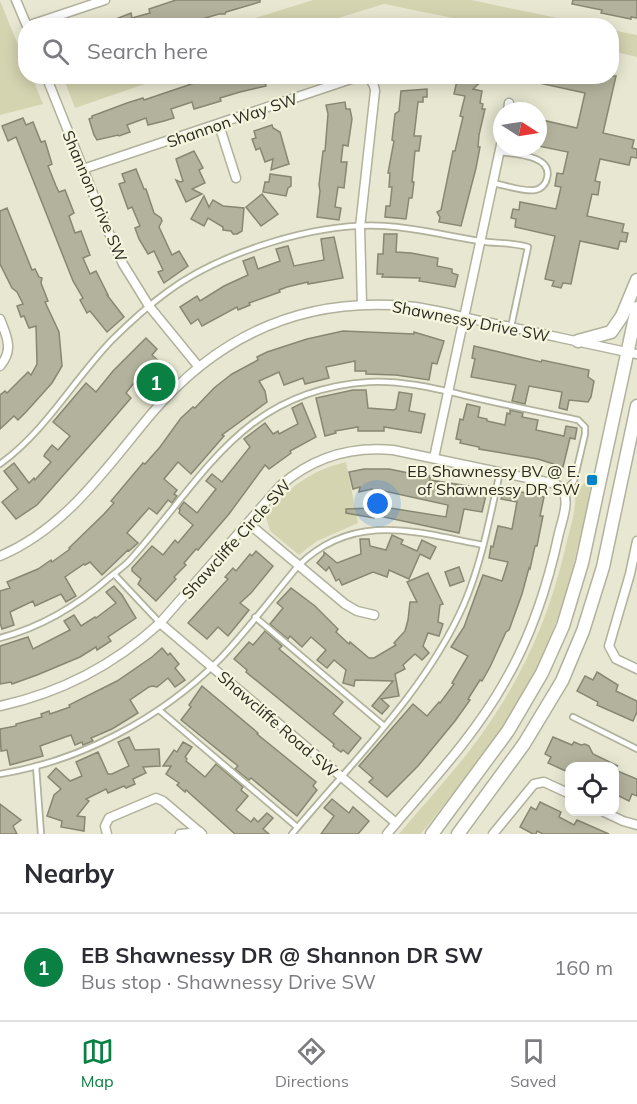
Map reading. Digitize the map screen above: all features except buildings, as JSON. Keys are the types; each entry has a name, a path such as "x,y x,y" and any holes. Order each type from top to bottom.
{"main road":[{"path":"578,341 611,332 622,316 637,280"},
{"path":"432,834 508,731 542,673 563,626 582,563 632,353 637,308"},
{"path":"458,834 524,744 562,681 583,631 603,567 637,406"}],"street":[{"path":"16,0 24,18"},
{"path":"51,18 105,0"},
{"name":"Shannon Drive SW","path":"49,84 123,264 149,306 198,366"},
{"name":"Shannon Way SW","path":"83,170 337,84"},
{"name":"Shannon Way SW","path":"362,304 360,227 375,91 372,84"},
{"path":"219,125 236,178"},
{"path":"434,458 499,156"},
{"name":"Shawnessy Drive SW","path":"0,556 43,533 70,509 166,396 198,366 220,350 264,327 313,311 362,304 408,306 632,353"},
{"path":"0,319 10,346 0,366"},
{"name":"Shawcliffe Circle SW","path":"0,706 46,693 93,671 138,643 160,623 269,497 290,477 309,464 332,454 380,449 555,484 564,491"},
{"path":"387,834 473,731 517,658 548,582 566,503 564,491"},
{"path":"248,523 345,604 357,611 374,615"},
{"path":"637,541 609,646 616,659 637,669"},
{"name":"Shawcliffe Road SW","path":"160,623 396,823"},
{"path":"493,834 534,784 539,782 550,784 565,792"},
{"path":"107,834 105,826 109,818 156,798 163,801 201,833"},
{"path":"612,816 637,825"},
{"path":"180,834 201,833"}],"lane":[{"path":"493,183 533,191 542,186 547,178 545,165 538,159 522,156"},
{"path":"0,464 35,432 112,340 149,306 168,291 207,268 283,238 328,230 384,226 480,241 511,242 528,247 511,327"},
{"path":"0,638 39,625 66,611 91,594 129,561 224,448 244,428 266,412 291,399 336,385 371,381 406,384 582,423 585,434 574,481 564,491"},
{"path":"292,834 384,726 425,674 446,641 464,604 477,568 500,472"},
{"path":"0,774 36,766 81,751 159,710 212,667 298,566 310,555 331,543 365,531 388,529 483,545"},
{"path":"114,574 160,623"},
{"path":"255,617 384,726"},
{"path":"159,710 297,827"},
{"path":"573,717 637,748"},
{"path":"36,766 41,834"}],"green space":[{"path":"313,0 471,0 557,18 453,18 384,4 338,18 255,18"},
{"path":"0,1 18,45 18,84 35,84 43,104 0,115"},
{"path":"619,31 637,35 637,57 619,53"},
{"path":"66,84 145,84 75,108"},
{"path":"346,462 358,523 317,541 299,555 270,531 266,517 282,497 311,475"},
{"path":"585,483 591,484 570,578 556,624 537,668 512,712 484,754 421,834 399,834 476,742 500,707 524,665 552,597 574,513 575,491"}],"place":[{"name":"EB Shawnessy DR @ Shannon DR SW","path":"156,382"},
{"name":"EB Shawnessy BV @ E. of Shawnessy DR SW","path":"592,480"}]}
